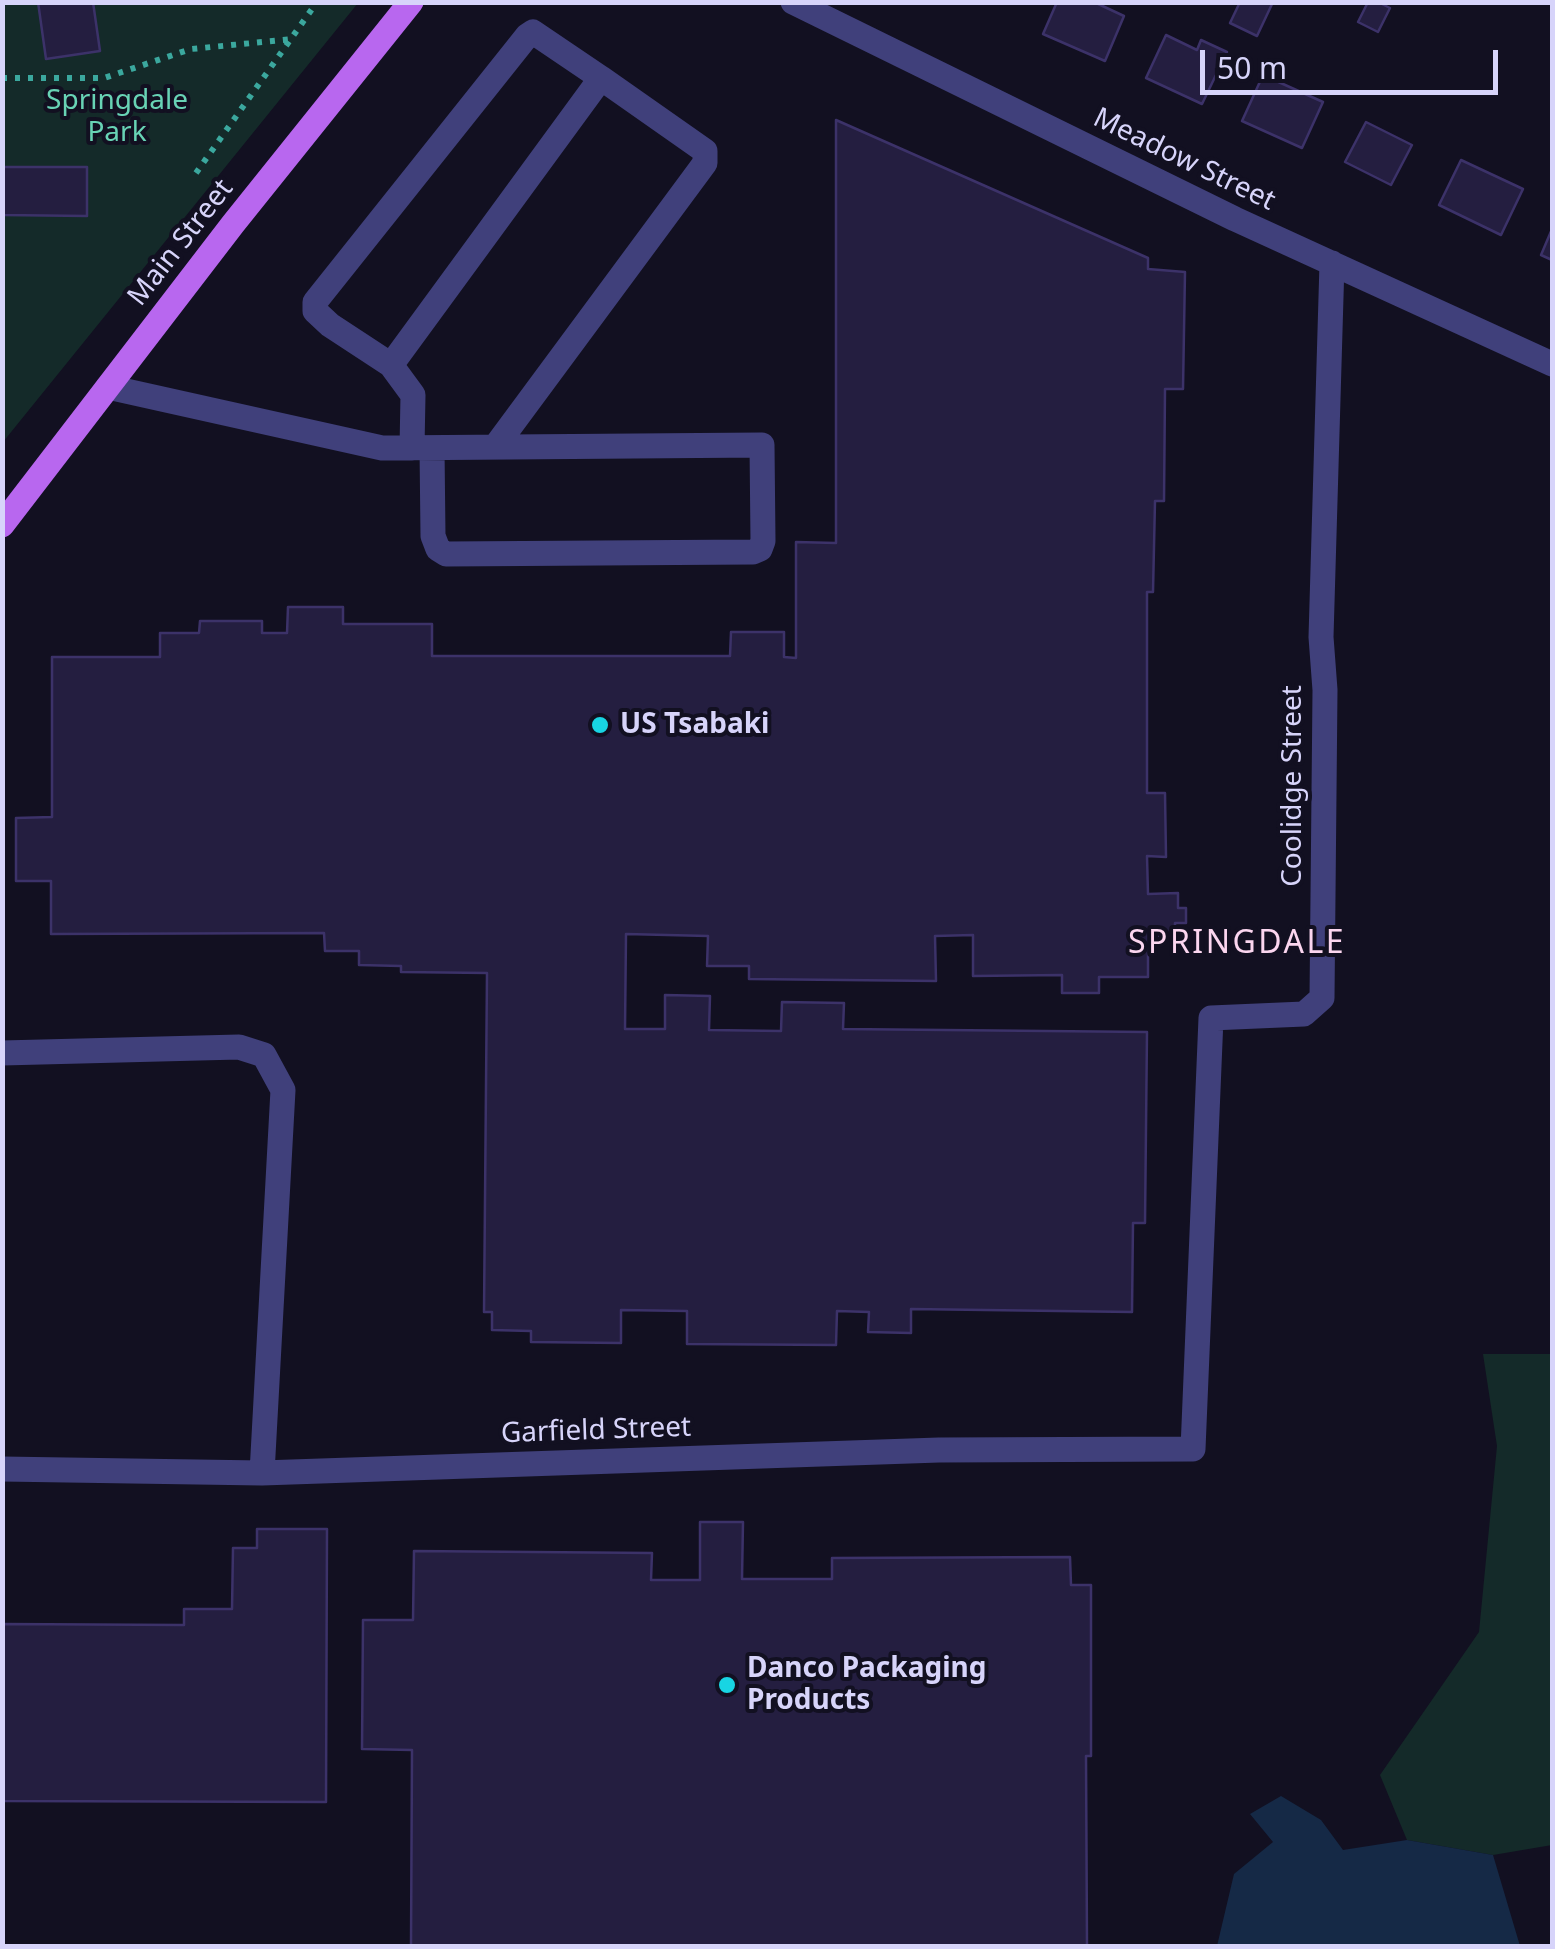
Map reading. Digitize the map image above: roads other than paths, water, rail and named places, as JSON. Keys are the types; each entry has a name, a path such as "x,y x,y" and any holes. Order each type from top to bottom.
{"main road":[{"name":"Main Street","path":"2,525 233,224 411,2"}],"street":[{"name":"Meadow Street","path":"793,2 1332,263 1552,364"},
{"path":"108,387 382,448 422,448 762,445 760,549 446,554 433,536 422,448 413,395 390,366 315,311 315,302 533,32 705,151 706,163 495,447"},
{"path":"390,366 601,78"},
{"name":"Coolidge Street","path":"1191,1449 1211,1018 1304,1014 1322,998 1325,690 1321,637 1332,263"},
{"path":"2,1053 239,1048 264,1055 283,1090 262,1473"},
{"name":"Garfield Street","path":"2,1469 262,1473 939,1450 1191,1449"}],"water":[{"path":"1281,1796 1321,1820 1343,1850 1407,1840 1493,1855 1520,1946 1217,1946 1234,1874 1273,1842 1250,1814"}],"place":[{"name":"US Tsabaki","path":"600,725"},
{"name":"Danco Packaging Products","path":"727,1685"}],"district":[{"name":"SPRINGDALE","path":"1237,944"}],"park label":[{"name":"Springdale Park","path":"117,117"}]}
